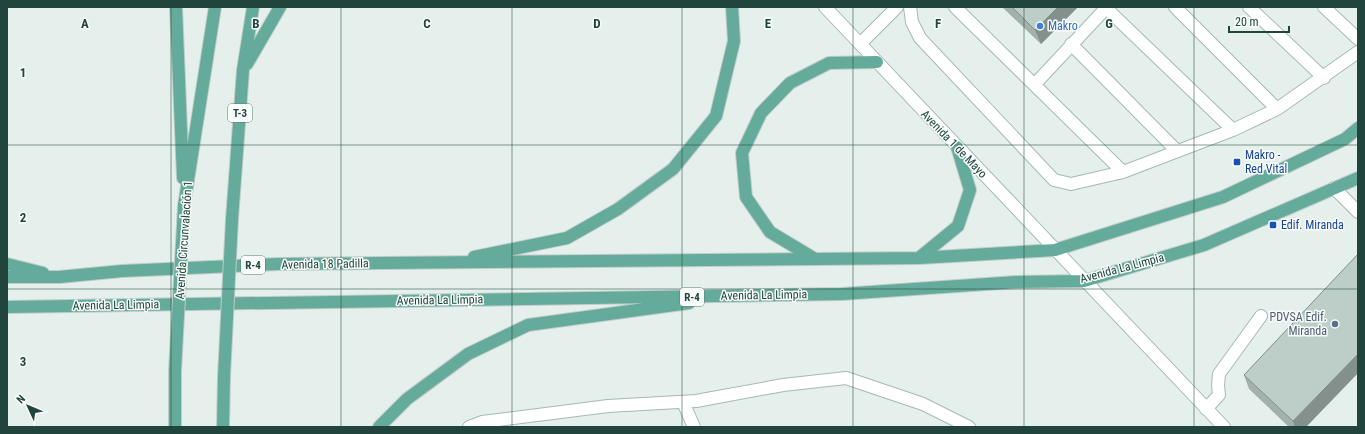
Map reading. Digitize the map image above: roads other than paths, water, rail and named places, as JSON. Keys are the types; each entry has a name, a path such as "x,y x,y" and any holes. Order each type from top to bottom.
{"main road":[{"path":"176,7 184,206"},
{"name":"Avenida Circunvalación 1","path":"175,427 175,372 184,206 214,7"},
{"name":"T-3","path":"223,427 224,376 232,220 243,70 253,7"},
{"path":"243,70 280,7"},
{"path":"447,262 567,238 618,209 673,169 716,116 734,41 732,7"},
{"path":"816,259 770,232 746,197 742,153 761,114 790,83 830,63 877,62"},
{"name":"R-4","path":"447,262 919,258 1056,250 1223,197 1345,139 1358,128"},
{"path":"919,258 958,226 970,190 957,147"},
{"name":"Avenida La Limpia","path":"7,307 842,294 1016,282 1084,281 1204,245 1358,178"},
{"name":"Avenida 18 Padilla","path":"59,277 122,271 279,264 447,262"},
{"path":"7,264 59,277"},
{"name":"R-4","path":"7,277 59,277"},
{"path":"379,427 407,399 468,354 528,325 740,296"}],"street":[{"name":"Avenida 1 de Mayo","path":"825,7 1224,427"},
{"path":"860,44 897,7"},
{"path":"910,7 912,22 920,38 1054,180 1071,184 1123,172 1233,130 1277,109 1324,78 1358,52"},
{"path":"955,7 1123,172"},
{"path":"1175,7 1277,109"},
{"path":"1249,7 1324,78"},
{"path":"1324,7 1358,39"},
{"path":"1035,84 1070,44 1106,8 1233,130"},
{"path":"1070,44 1177,151"},
{"path":"1334,188 1358,212"},
{"path":"1206,409 1219,395 1219,374 1261,316"},
{"path":"469,427 482,422 608,406 696,401 783,385 846,378 923,404 969,427"},
{"path":"683,402 694,427"}],"place":[{"name":"Makro","path":"1040,26"},
{"name":"Makro - Red Vital","path":"1237,162"},
{"name":"Edif. Miranda","path":"1273,225"},
{"name":"PDVSA Edif. Miranda","path":"1335,324"}]}
